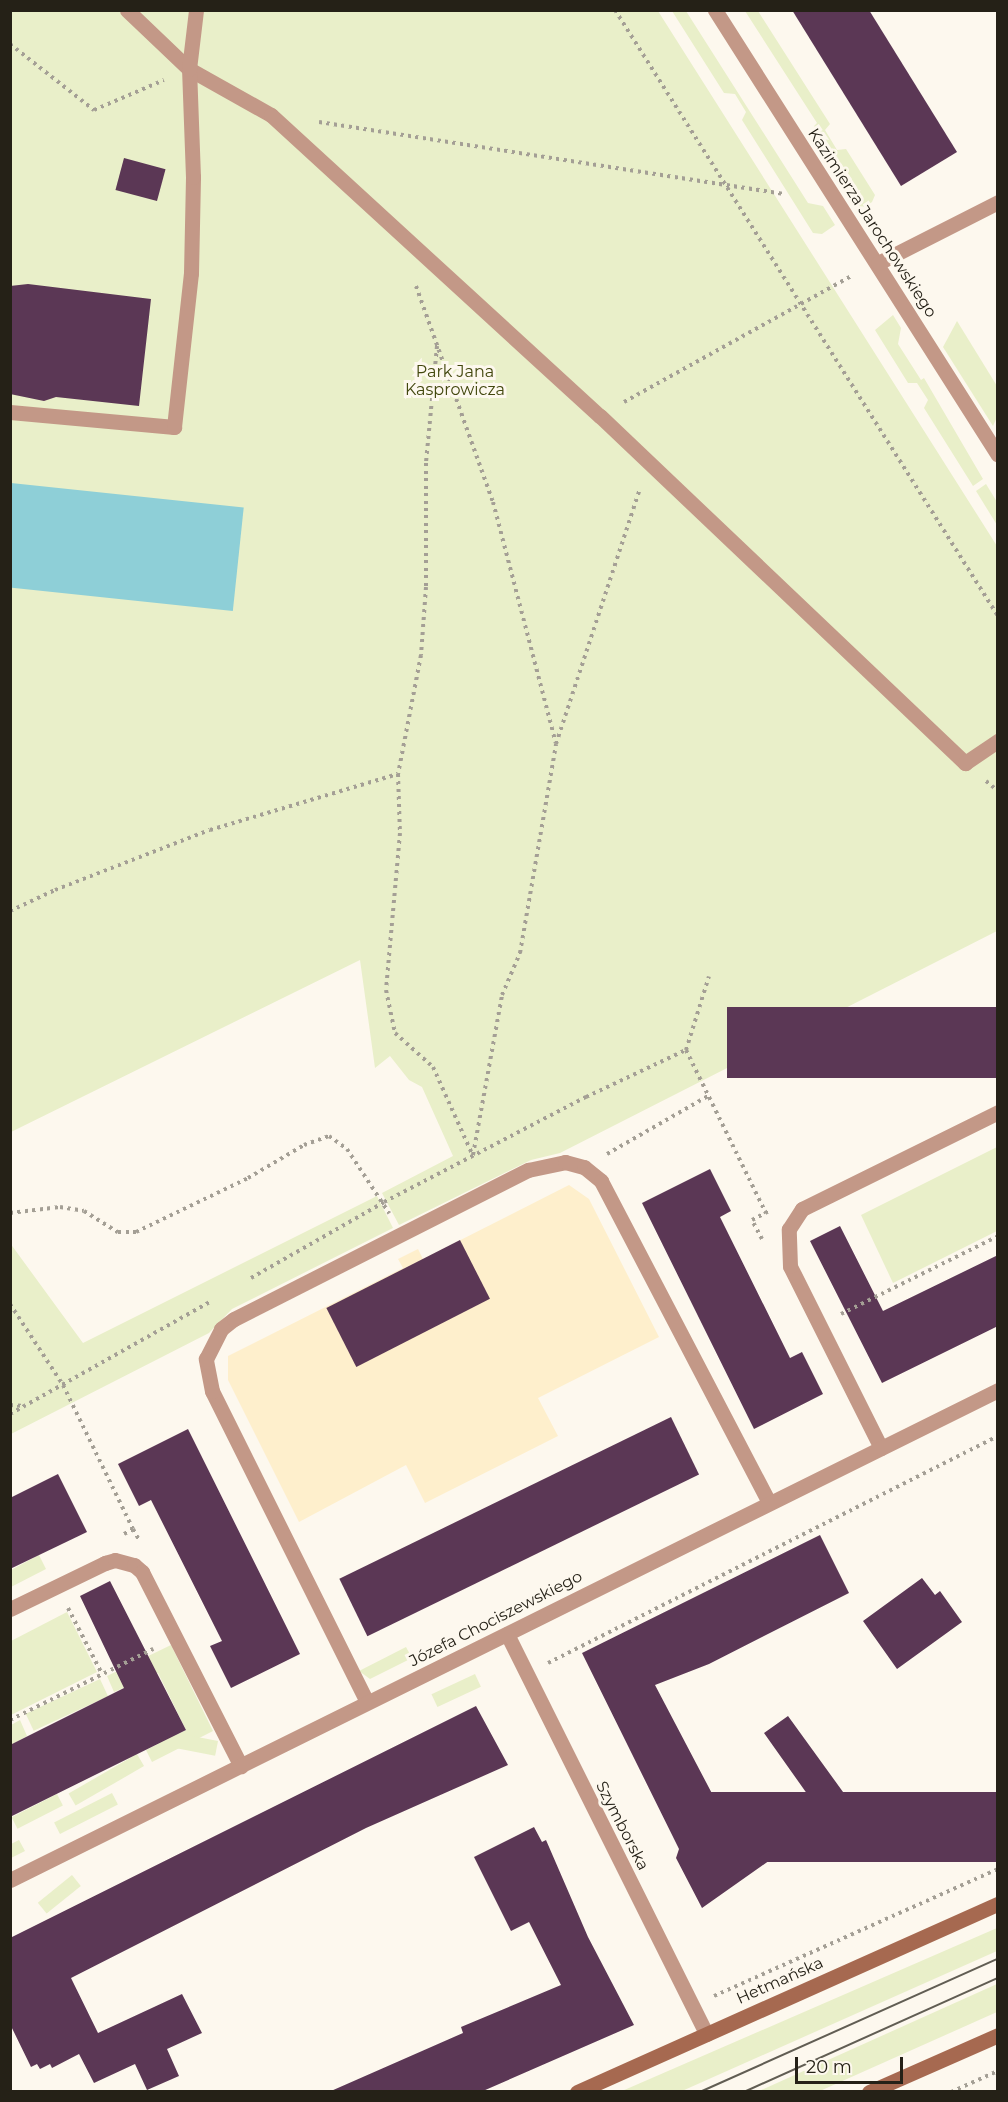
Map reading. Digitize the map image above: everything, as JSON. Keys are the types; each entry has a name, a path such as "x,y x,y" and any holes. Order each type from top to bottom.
{"main road":[{"name":"Hetmańska","path":"577,2091 998,1904"},
{"path":"869,2091 998,2035"}],"street":[{"path":"127,10 189,69 270,115 600,416 965,763 998,741"},
{"path":"10,412 174,427 192,273 193,177 189,69 196,10"},
{"name":"Kazimierza Jarochowskiego","path":"716,10 998,455"},
{"path":"878,263 998,202"},
{"path":"881,1448 790,1266 786,1241 794,1218 813,1203 998,1112"},
{"path":"368,1702 212,1391 206,1367 212,1343 234,1319 528,1170 547,1163 584,1167 613,1197 769,1503"},
{"name":"Józefa Chociszewskiego","path":"10,1880 998,1390"},
{"path":"10,1609 115,1560 134,1564 142,1572 241,1766"},
{"name":"Szymborska","path":"507,1634 706,2034"}],"path":[{"path":"615,10 998,616"},
{"path":"10,44 94,110 189,69"},
{"path":"317,122 782,194"},
{"path":"600,416 837,282"},
{"path":"415,283 493,502 556,744"},
{"path":"438,346 426,463 421,656 398,774 400,833 386,990 395,1033 433,1067 473,1156"},
{"path":"473,1156 502,995 520,953 556,744 650,463"},
{"path":"10,911 55,890 210,830 381,782 398,774"},
{"path":"710,976 687,1050 766,1213"},
{"path":"473,1156 586,1097 687,1050"},
{"path":"584,1167 708,1096"},
{"path":"10,1213 60,1207 84,1211 118,1232 136,1232 237,1183 304,1146 329,1136 347,1149 384,1202"},
{"path":"767,1250 752,1220 775,1207"},
{"path":"819,1324 998,1236"},
{"path":"10,1304 63,1385 134,1529"},
{"path":"10,1405 26,1406"},
{"path":"552,1674 547,1663 998,1436"},
{"path":"57,1586 102,1674"},
{"path":"10,1720 176,1638"},
{"path":"709,1986 714,1996 998,1869"},
{"path":"951,2091 998,2071"}],"shaded area":[{"path":"569,1185 589,1199 659,1337 538,1398 558,1436 425,1503 406,1465 299,1522 228,1380 228,1356 403,1268 398,1259 418,1249 423,1259"}],"green space":[{"name":"Park Jana Kasprowicza","path":"11,11 658,11 997,546 997,931 560,1153 531,1160 399,1225 382,1193 453,1156 422,1087 409,1080 390,1056 375,1068 360,960 11,1132"},
{"path":"672,11 686,11 808,203 823,206 835,225 822,234 813,233 742,120 746,112 735,94 724,93"},
{"path":"745,11 758,11 830,124 825,130 837,150 846,149 875,195 872,202 860,210 848,192 852,179 814,126 817,123"},
{"path":"893,315 901,328 898,344 921,380 924,378 983,479 973,486 924,408 928,400 917,383 908,383 875,330"},
{"path":"957,321 997,386 997,417 993,426 943,347"},
{"path":"986,484 997,502 997,525 976,491"},
{"path":"997,1147 997,1231 893,1283 861,1215"},
{"path":"377,1196 393,1228 232,1309 209,1333 11,1434 10,1243 83,1343"},
{"path":"39,1555 46,1569 11,1587 11,1570"},
{"path":"67,1612 97,1672 11,1715 11,1641"},
{"path":"171,1645 213,1731 152,1762 146,1750 186,1730 158,1673 114,1692 107,1676"},
{"path":"406,1647 412,1658 370,1679 359,1671"},
{"path":"475,1674 481,1687 437,1707 431,1694"},
{"path":"100,1679 108,1696 34,1731 26,1714"},
{"path":"20,1720 27,1736 11,1745 11,1725"},
{"path":"139,1726 218,1741 215,1756 137,1740"},
{"path":"137,1754 144,1766 76,1806 69,1794"},
{"path":"112,1793 118,1805 60,1834 54,1823"},
{"path":"57,1794 63,1806 17,1829 12,1817"},
{"path":"19,1840 25,1851 11,1858 11,1844"},
{"path":"72,1875 81,1886 47,1914 38,1903"},
{"path":"997,1928 997,1951 682,2091 622,2091"},
{"path":"997,1984 997,2012 820,2091 759,2091"}],"water":[{"path":"11,483 244,507 233,611 10,587"}],"building":[{"path":"792,10 869,10 957,152 901,186"},
{"path":"124,158 166,169 157,201 115,190"},
{"path":"28,284 151,299 139,406 56,397 44,401 10,394 10,286"},
{"path":"727,1007 998,1007 998,1078 727,1078"},
{"path":"710,1169 731,1211 720,1217 790,1358 802,1352 823,1394 754,1429 642,1203"},
{"path":"840,1226 883,1311 998,1255 998,1326 882,1383 810,1241"},
{"path":"460,1240 490,1299 356,1367 326,1308"},
{"path":"671,1417 699,1475 367,1636 339,1579"},
{"path":"188,1429 300,1654 231,1688 210,1646 222,1641 151,1500 139,1506 118,1464"},
{"path":"58,1474 87,1532 10,1569 10,1498"},
{"path":"820,1535 849,1593 709,1664 655,1685 738,1843 815,1805 764,1733 788,1716 851,1803 702,1908 676,1858 679,1849 582,1653"},
{"path":"922,1578 935,1595 940,1591 962,1622 897,1669 863,1621"},
{"path":"110,1581 186,1730 10,1817 10,1745 124,1688 80,1596"},
{"path":"476,1706 508,1765 366,1828 71,1978 98,2033 182,1994 202,2033 167,2049 179,2076 147,2090 135,2064 94,2083 79,2054 52,2068 50,2064 40,2069 37,2064 31,2067 10,2024 10,1938"},
{"path":"681,1792 998,1792 998,1862 681,1862"},
{"path":"534,1827 542,1842 546,1840 588,1937 634,2025 483,2091 331,2091 463,2033 461,2027 561,1985 529,1922 511,1931 474,1857"}],"tram line":[{"path":"700,2092 998,1959"},
{"path":"744,2092 998,1978"}]}
